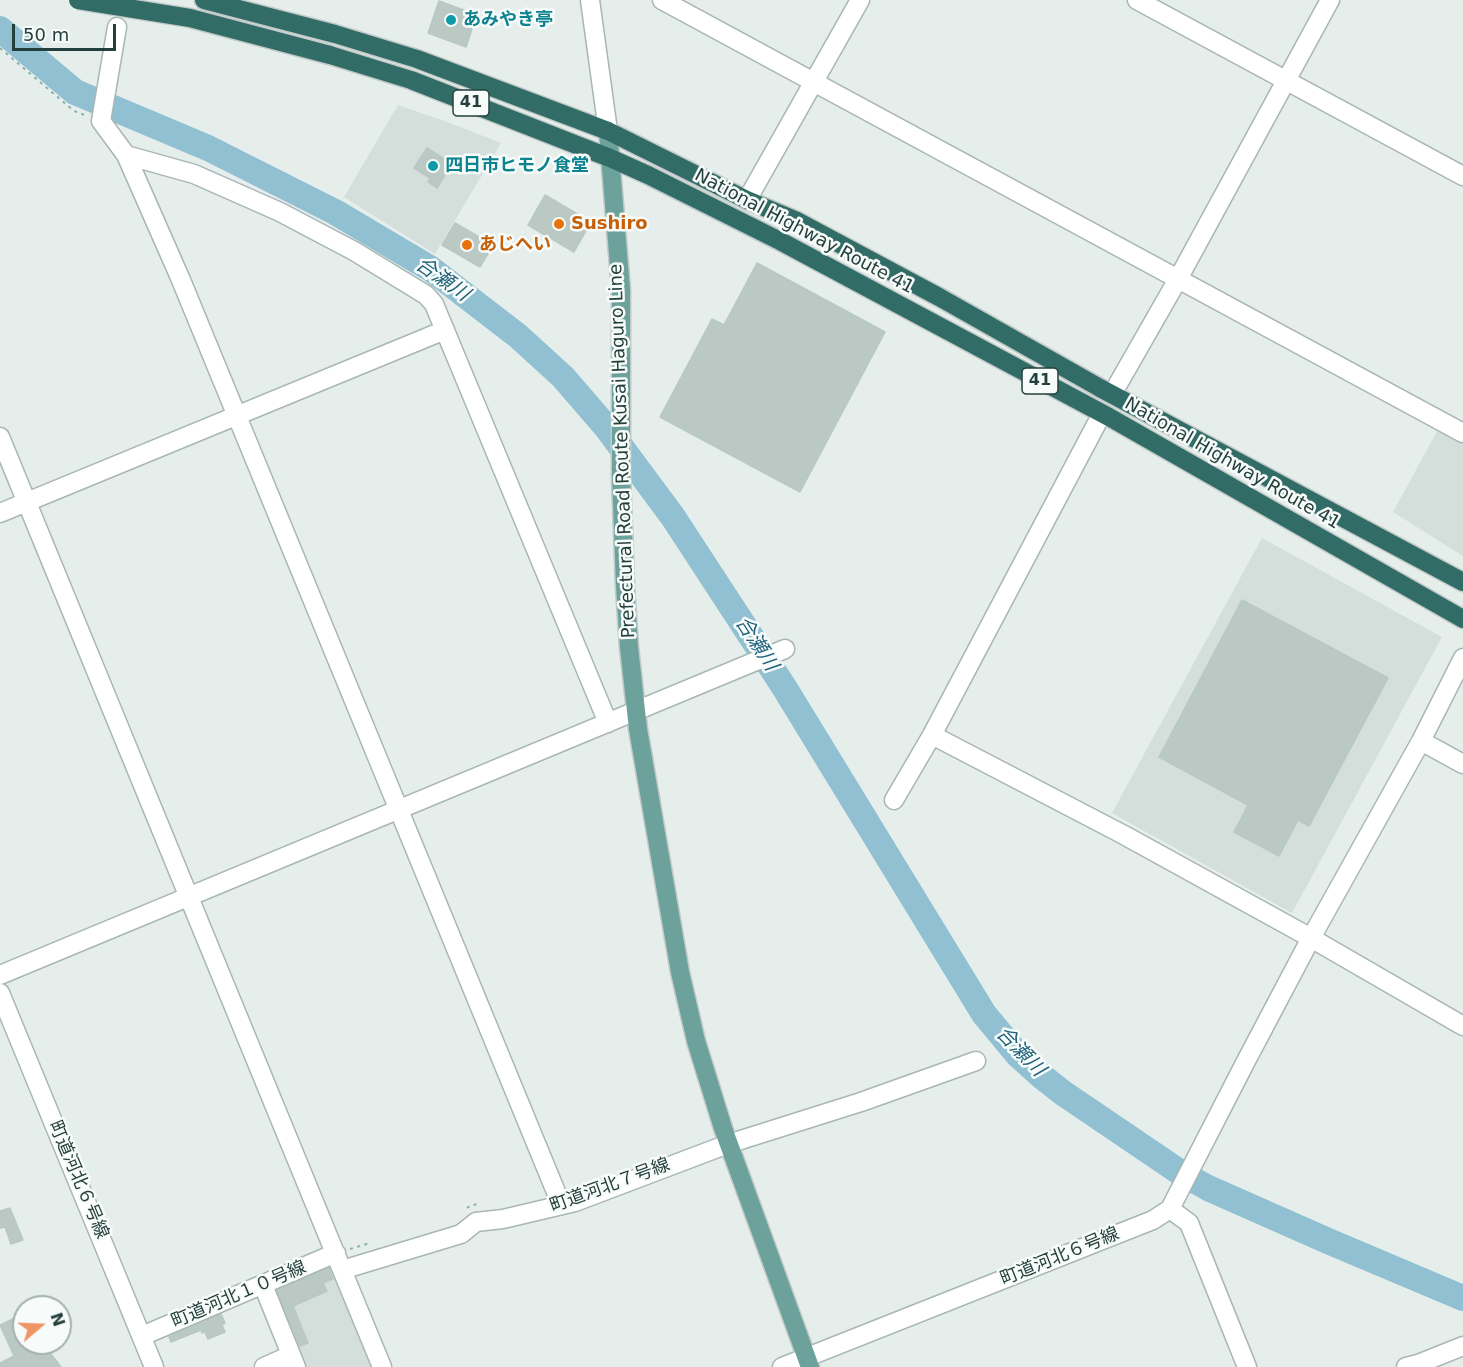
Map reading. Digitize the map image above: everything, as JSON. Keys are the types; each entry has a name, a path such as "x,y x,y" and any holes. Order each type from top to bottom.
{"highway":[{"name":"National Highway Route 41","path":"78,0 190,18 330,55 411,80 610,158 780,242 1109,417 1463,619"},
{"name":"National Highway Route 41","path":"204,0 334,34 417,59 608,131 805,226 939,297 1100,388 1463,582"}],"main road":[{"name":"Prefectural Road Route Kusai Haguro Line","path":"608,131 621,290 621,475 629,647 636,712 680,972 696,1041 728,1143 808,1362"}],"street":[{"path":"590,0 608,131"},
{"path":"662,0 1463,433"},
{"path":"747,200 860,0"},
{"path":"1137,0 1463,176"},
{"path":"1118,384 1330,0"},
{"path":"117,27 101,118 126,155 182,280 556,1192"},
{"path":"126,155 194,174 280,212 354,250 426,295 434,304 608,723"},
{"path":"0,513 445,330"},
{"path":"894,800 932,735 1096,423"},
{"path":"0,437 382,1367"},
{"path":"0,975 785,649"},
{"path":"1247,1367 1189,1223 1170,1209 1311,938 1421,741 1463,658"},
{"path":"932,735 1124,835 1311,938 1463,1026"},
{"path":"1421,741 1463,764"},
{"name":"町道河北６号線","path":"0,993 154,1367"},
{"name":"町道河北７号線","path":"339,1262 461,1234 476,1222 562,1207 728,1143 861,1102 976,1061"},
{"name":"町道河北６号線","path":"782,1367 808,1362 1153,1220 1170,1209"},
{"name":"町道河北１０号線","path":"142,1336 262,1285 339,1262"},
{"path":"262,1285 294,1361 264,1367"},
{"path":"1414,1366 1463,1346"}],"path":[{"path":"0,48 74,111 101,118"},
{"path":"464,1210 471,1205 491,1205"},
{"path":"339,1262 380,1241"}],"shaded area":[{"path":"398,105 501,143 435,254 344,197"},
{"path":"1442,422 1463,434 1463,556 1393,512"},
{"path":"1262,538 1442,637 1292,913 1112,813"},
{"path":"328,1261 378,1367 301,1367 268,1286"}],"building":[{"name":"あみやき亭","path":"439,1 472,13 467,27 472,29 466,47 428,33"},
{"name":"四日市ヒモノ食堂","path":"427,148 452,164 437,188 428,182 430,178 414,168"},
{"name":"Sushiro","path":"545,195 591,222 574,252 528,225"},
{"name":"あじへい","path":"455,223 493,245 480,267 442,245"},
{"path":"757,263 885,332 800,492 660,417 712,319 724,325"},
{"path":"1242,600 1388,678 1309,826 1298,820 1279,856 1234,832 1248,805 1159,757"},
{"path":"10,1208 23,1240 11,1244 5,1227 0,1228 0,1211"},
{"path":"329,1268 333,1279 323,1283 327,1291 293,1306 308,1343 300,1346 277,1290"},
{"path":"221,1314 225,1323 222,1325 225,1332 208,1339 205,1332 202,1333 201,1330 171,1342 169,1337"},
{"path":"12,1319 12,1352 0,1325"},
{"path":"52,1355 61,1367 0,1367 0,1363 14,1356"}],"waterway":[{"name":"合瀬川","path":"0,29 75,92 208,148 335,212 431,269 518,336 563,377 607,428 673,517 784,687 984,1014 1018,1055 1040,1075 1181,1173 1208,1188 1463,1298"}],"place":[{"name":"あみやき亭","path":"451,20"},
{"name":"四日市ヒモノ食堂","path":"433,166"},
{"name":"Sushiro","path":"559,224"},
{"name":"あじへい","path":"467,245"}]}
